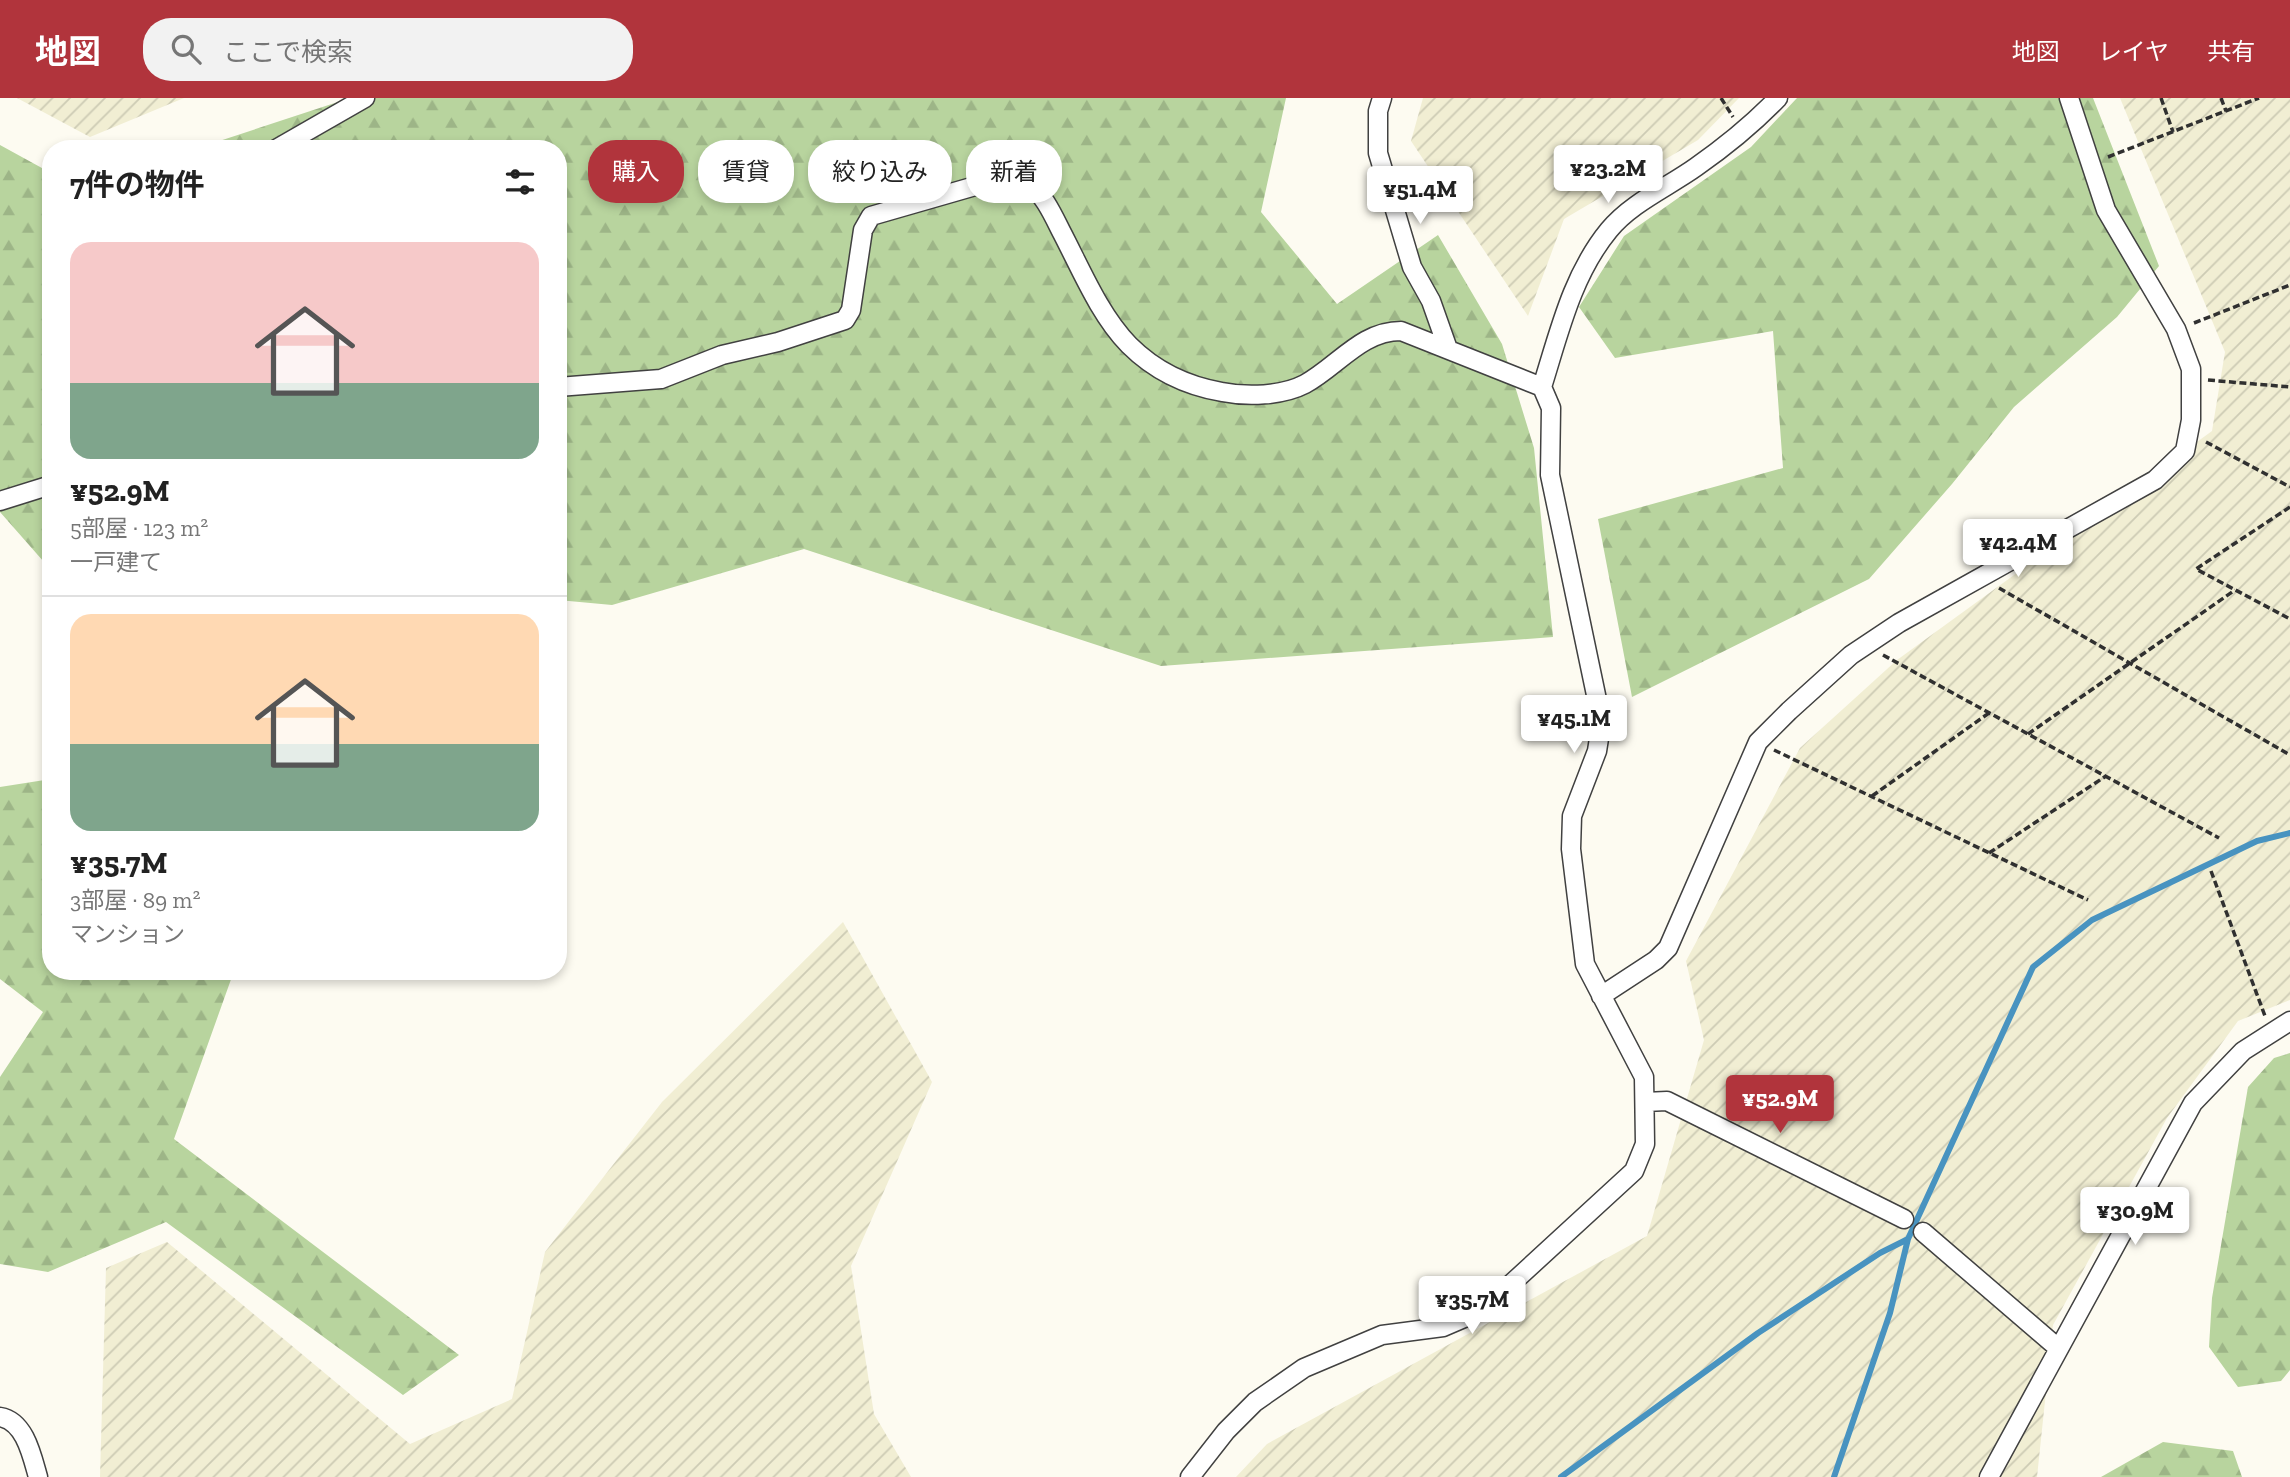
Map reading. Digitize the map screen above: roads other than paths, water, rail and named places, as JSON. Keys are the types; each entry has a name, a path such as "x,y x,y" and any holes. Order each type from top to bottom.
{"street":[{"path":"292,140 365,98"},
{"path":"1382,98 1378,111 1378,153 1412,267 1431,301 1448,349"},
{"path":"1190,1477 1226,1431 1255,1402 1304,1368 1382,1335 1443,1327 1464,1318 1511,1284 1634,1171 1645,1144 1644,1077 1584,964 1570,834 1572,816 1597,751 1600,713 1550,475 1551,408 1542,387 1581,273 1610,229 1636,206 1748,128 1778,98"},
{"path":"1601,996 1656,960 1668,948 1758,742 1850,656 1899,624 2155,480 2185,452 2192,420 2191,369 2170,321 2106,210 2069,98"},
{"path":"567,386 661,379 722,355 778,342 845,320 851,310 863,230 871,216 1003,178 1018,178 1030,184 1049,209 1108,320 1129,345 1154,365 1186,384 1224,393 1271,394 1304,384 1351,349 1387,331 1401,331 1542,387"},
{"path":"0,502 42,488"},
{"path":"1989,1477 2193,1103 2243,1051 2290,1021"},
{"path":"1645,1102 1667,1101 1904,1219"},
{"path":"1923,1232 2058,1348"},
{"path":"0,1417 9,1419 22,1432 38,1477"}],"waterway":[{"path":"1834,1477 1890,1313 1908,1239 2033,967 2092,920 2257,841 2290,833"},
{"path":"1561,1477 1758,1333 1880,1253 1908,1239"}]}
